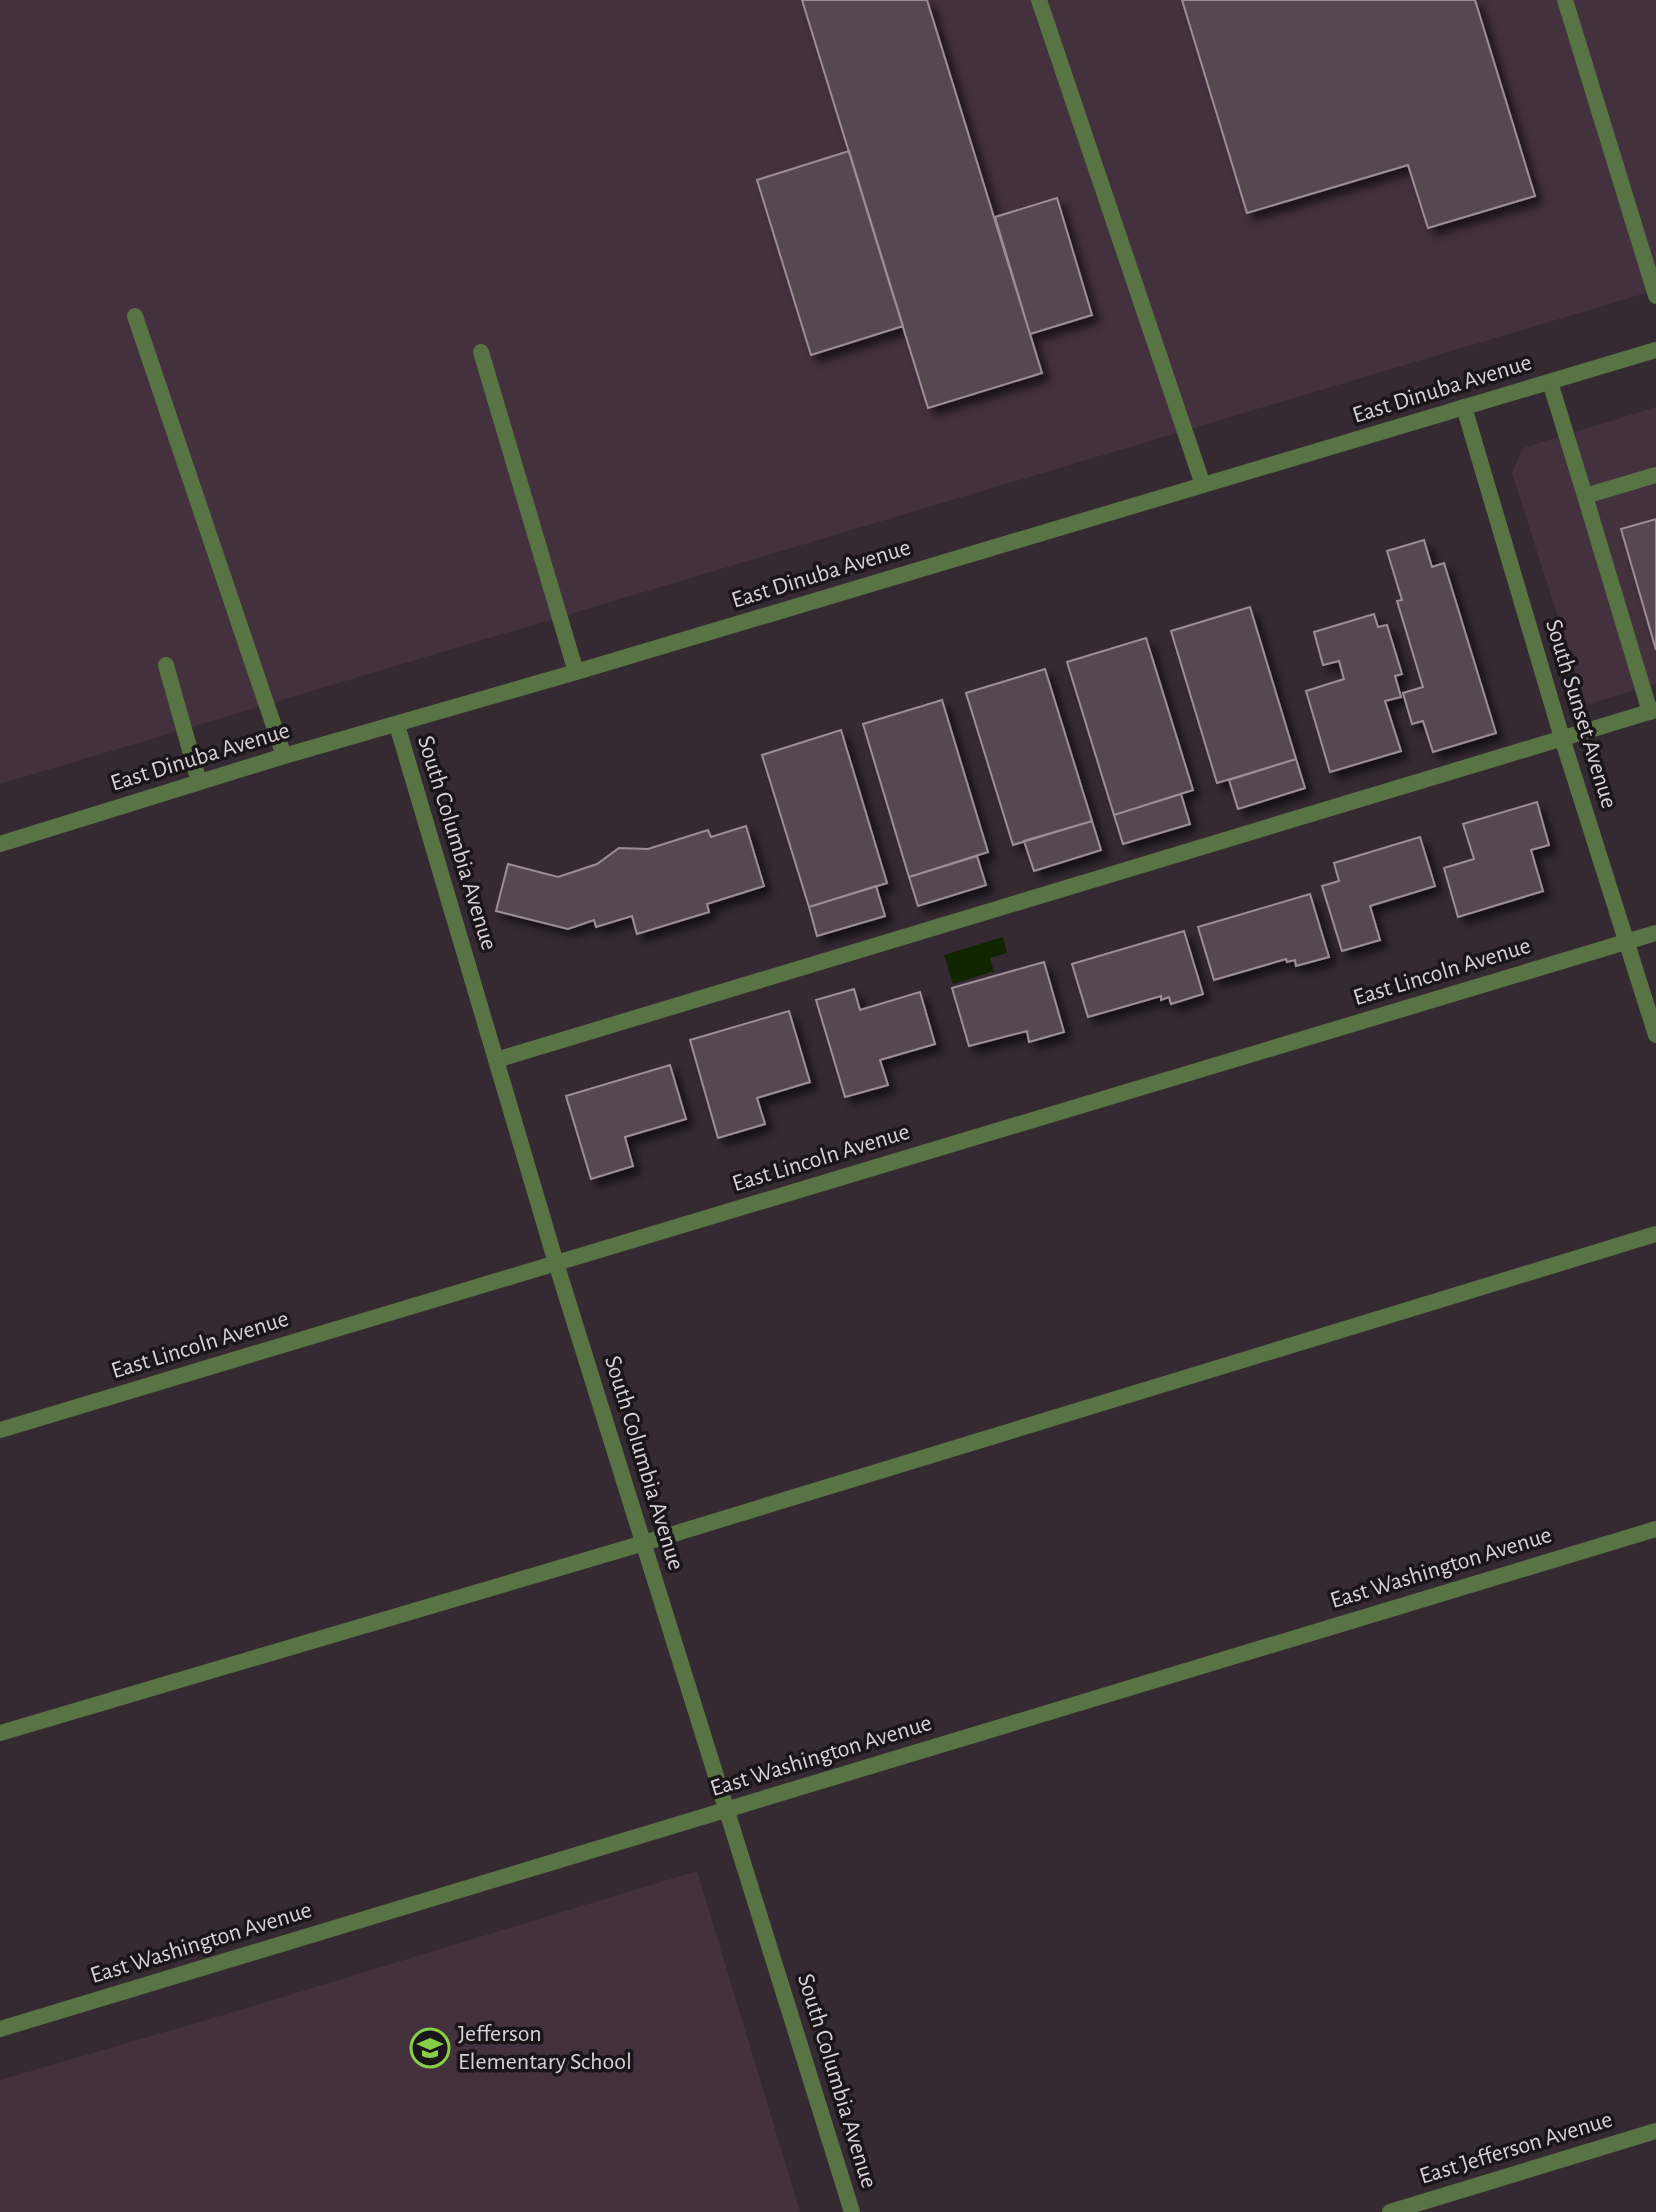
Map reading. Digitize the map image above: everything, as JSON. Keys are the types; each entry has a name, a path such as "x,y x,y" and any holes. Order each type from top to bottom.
{"street":[{"path":"1039,0 1203,485"},
{"path":"1565,0 1656,296"},
{"path":"135,316 284,756"},
{"name":"East Dinuba Avenue","path":"0,844 284,756 1656,350"},
{"path":"481,352 576,672"},
{"path":"496,1060 1653,711 1550,382"},
{"name":"South Sunset Avenue","path":"1464,407 1562,738 1656,1035"},
{"path":"1585,496 1656,475"},
{"path":"166,665 199,782"},
{"name":"South Columbia Avenue","path":"397,725 556,1263 852,2212"},
{"name":"East Lincoln Avenue","path":"0,1430 1656,933"},
{"path":"0,1733 644,1543 1656,1234"},
{"name":"East Washington Avenue","path":"0,2029 1656,1529"},
{"name":"East Jefferson Avenue","path":"1390,2212 1656,2131"}],"shaded area":[{"path":"0,0 1656,0 1656,290 0,784"},
{"path":"1656,407 1656,684 1586,705 1512,473 1523,448"},
{"path":"1003,937 1007,953 990,958 994,971 953,984 944,955"},
{"name":"Jefferson Elementary School","path":"697,1871 800,2212 0,2212 0,2080"}],"building":[{"path":"802,0 927,0 1042,373 928,408"},
{"path":"1182,0 1475,0 1535,196 1428,228 1408,165 1247,213"},
{"path":"849,151 903,326 811,355 757,180"},
{"path":"1057,198 1092,315 1030,334 995,217"},
{"path":"1656,519 1656,650 1621,529"},
{"path":"1424,540 1432,567 1444,563 1496,733 1433,752 1423,721 1412,724 1403,693 1423,687 1397,601 1402,600 1387,551"},
{"path":"1250,607 1296,759 1217,783 1171,631"},
{"path":"1374,614 1378,627 1387,625 1402,674 1395,676 1401,697 1385,701 1401,751 1330,772 1306,691 1344,679 1339,661 1323,665 1314,632"},
{"path":"1146,638 1193,790 1114,815 1067,662"},
{"path":"1045,669 1092,821 1013,845 966,693"},
{"path":"942,700 988,852 909,877 863,724"},
{"path":"841,730 887,883 809,907 762,755"},
{"path":"1296,759 1305,788 1238,809 1229,780"},
{"path":"1181,794 1190,824 1123,844 1114,815"},
{"path":"1537,802 1549,845 1531,850 1543,891 1458,917 1444,868 1474,859 1463,824"},
{"path":"1092,821 1101,850 1034,871 1024,841"},
{"path":"746,826 764,886 707,904 709,912 637,934 632,916 596,927 594,920 568,929 496,911 508,864 558,877 597,864 619,848 648,849 708,830 711,837"},
{"path":"1420,837 1435,886 1370,906 1380,940 1342,951 1322,886 1339,881 1334,863"},
{"path":"977,856 986,885 918,906 909,877"},
{"path":"876,886 885,916 817,936 809,907"},
{"path":"1310,894 1329,957 1296,966 1295,960 1287,962 1286,959 1214,980 1198,927"},
{"path":"1184,931 1203,994 1171,1004 1169,997 1161,1000 1161,996 1088,1017 1072,964"},
{"path":"1044,962 1064,1032 1029,1042 1027,1031 969,1046 952,988"},
{"path":"854,989 860,1010 920,992 935,1044 880,1060 888,1085 845,1097 816,1000"},
{"path":"789,1011 810,1082 757,1098 765,1124 718,1138 690,1040"},
{"path":"670,1065 686,1119 625,1137 633,1166 591,1179 566,1096"}],"place":[{"name":"Jefferson Elementary School","path":"430,2048"}]}
